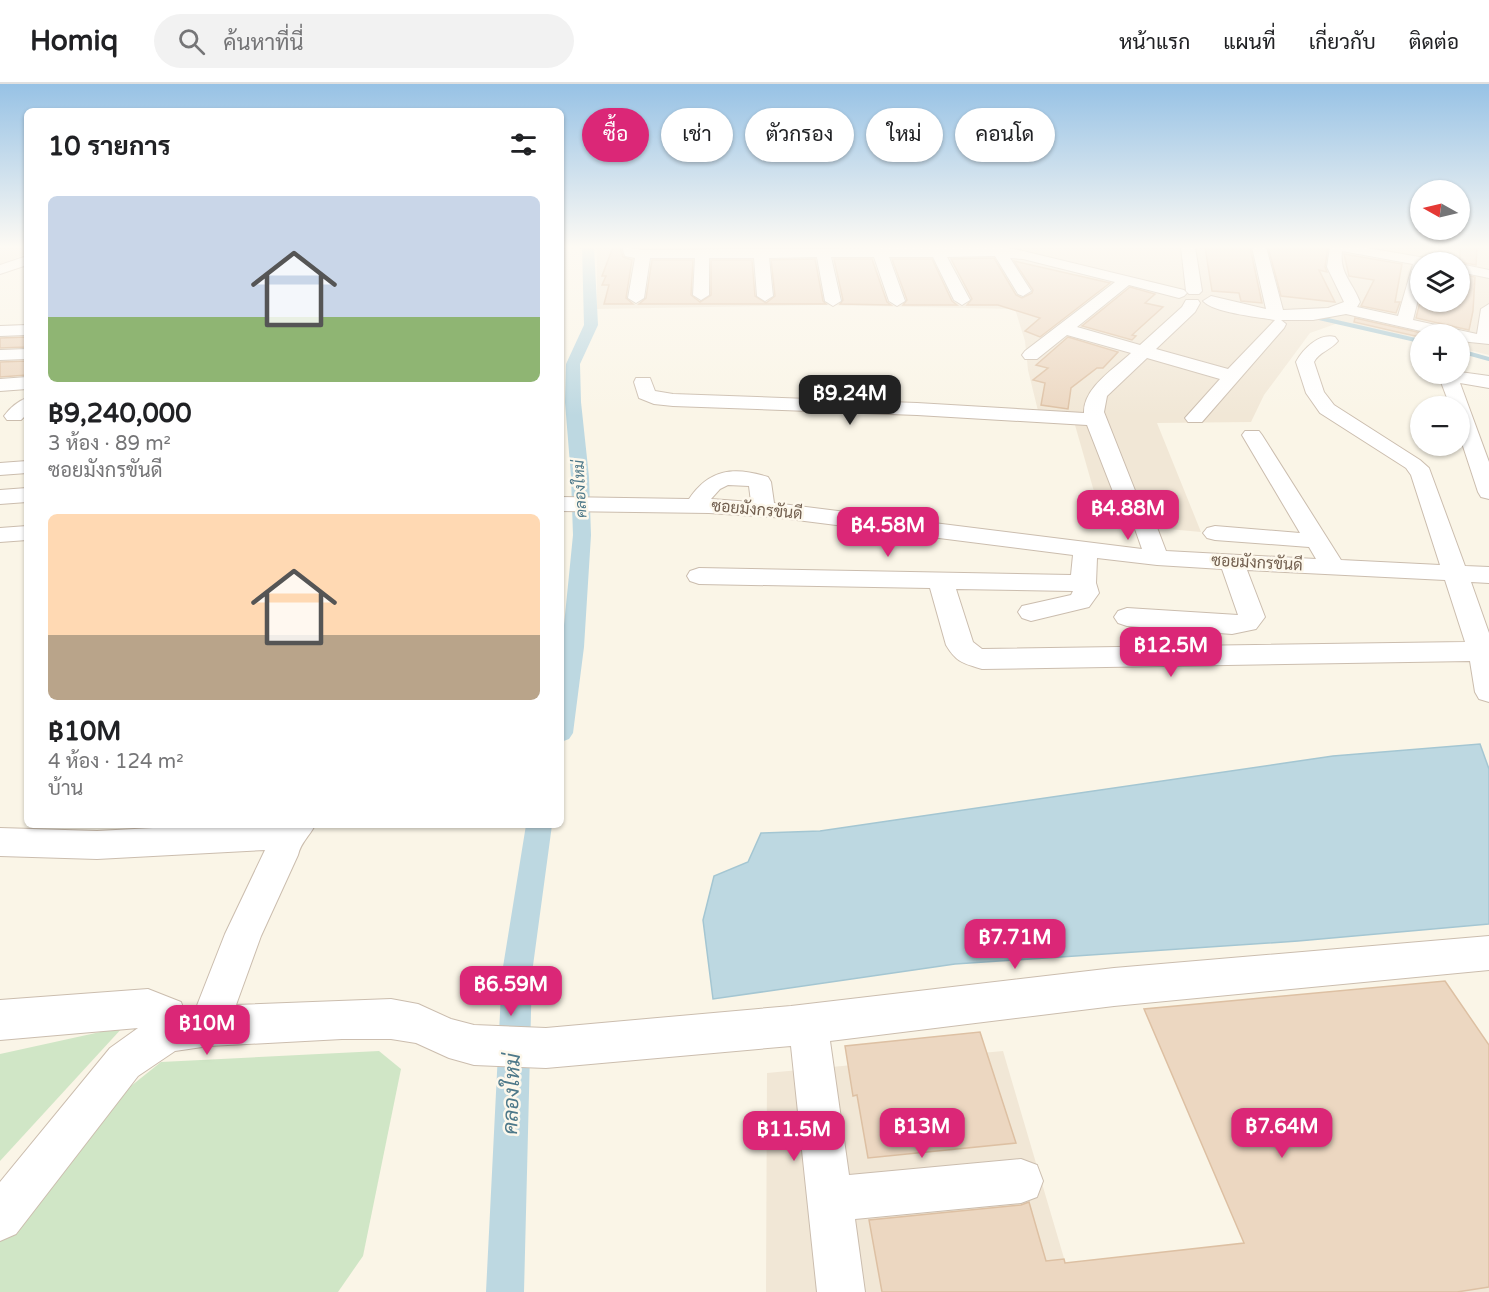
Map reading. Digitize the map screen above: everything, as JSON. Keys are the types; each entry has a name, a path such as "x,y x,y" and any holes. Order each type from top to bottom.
{"street":[{"path":"1031,355 1097,303"},
{"path":"1157,558 1138,509 1128,502 1095,420 1094,399 1189,309 1189,303"},
{"path":"1219,303 1277,320 1346,309 1410,324"},
{"path":"1273,303 1277,320"},
{"path":"1346,309 1351,303"},
{"path":"1404,323 1410,303"},
{"path":"1470,338 1484,340 1489,309"},
{"path":"1195,418 1277,320"},
{"path":"1065,329 1231,376"},
{"path":"0,331 24,330"},
{"path":"1329,341 1309,354 1305,362 1315,393 1327,409 1413,464 1421,473 1482,651 1489,692"},
{"path":"0,355 24,354"},
{"path":"1455,396 1450,382 1453,378 1462,377 1489,382"},
{"path":"643,382 646,394 654,398 673,400 917,409 1095,420"},
{"path":"0,385 24,383"},
{"path":"1252,435 1333,567"},
{"path":"1470,439 1489,492"},
{"path":"0,469 24,467"},
{"path":"0,497 24,495"},
{"path":"1128,502 1119,509 1132,555"},
{"name":"ซอยมังกรขันดี","path":"564,503 763,509 1157,558 1489,575"},
{"path":"0,535 24,533"},
{"path":"1215,533 1317,541"},
{"path":"1031,612 1080,601 1086,592 1083,583 1086,550"},
{"path":"1127,616 1232,625 1247,623 1252,617 1232,562"},
{"path":"699,576 1083,583"},
{"path":"941,581 960,645 968,655 982,659 1482,651"},
{"path":"0,842 97,845 274,838 290,833"},
{"path":"209,1026 243,934 290,833"},
{"path":"0,1218 124,1062 148,1044 170,1032 209,1026 342,1019 391,1019 418,1024 449,1038 474,1045 546,1048 808,1024 1114,987 1489,953"},
{"path":"0,1020 148,1008 167,1016 170,1032"},
{"path":"808,1024 841,1292"},
{"path":"830,1199 1020,1181"}],"shaded area":[{"path":"597,303 1410,303 1410,312 1470,312 1470,303 1489,303 1489,355 1470,350 1470,324 1410,324 1410,337 1341,322 1310,333 1264,395 1251,422 1157,423 1201,532 1103,523 1075,425 1040,419 1028,370 1025,341 1015,309 819,305 597,309"},
{"path":"1003,1051 1066,1265 1489,1215 1489,1292 766,1292 767,1073"}],"green space":[{"path":"123,1027 0,1161 0,1054"},
{"path":"379,1051 401,1069 363,1256 338,1292 0,1292 0,1238 106,1106 161,1062"}],"water":[{"path":"1480,744 1489,769 1489,924 1298,941 955,964 713,999 703,920 714,876 748,862 761,833 820,831 1333,756"}],"building":[{"path":"825,303 826,304 639,304"},
{"path":"889,303 891,305 840,304"},
{"path":"955,303 957,305 903,305"},
{"path":"1084,303 1040,337 1025,331 1040,318 998,305 967,305"},
{"path":"1110,303 1147,303 1163,307 1132,335 1136,336 1132,340 1082,326"},
{"path":"1362,303 1400,303 1396,313 1361,306"},
{"path":"1470,303 1473,303 1470,325 1442,324 1416,318 1418,312 1470,312"},
{"path":"1355,318 1410,330 1410,335 1393,331 1354,322"},
{"path":"24,337 24,347 0,348 0,338"},
{"path":"1068,337 1118,352 1103,368 1097,368 1071,388 1068,409 1041,405 1045,383 1033,380 1048,368 1036,365"},
{"path":"24,361 24,375 0,377 0,362"},
{"path":"1445,981 1489,1045 1489,1287 1457,1292 882,1292 869,1220 1021,1205 1029,1202 1046,1261 1064,1259 1065,1263 1244,1243 1144,1009"},
{"path":"980,1032 1016,1143 868,1158 857,1095 853,1096 845,1046"}],"waterway":[{"name":"คลองใหม่","path":"564,712 573,647 582,535 580,477 573,402 573,364 591,325 590,303"},
{"path":"1319,318 1410,339"},
{"path":"1470,354 1489,359"},
{"name":"คลองใหม่","path":"505,1292 517,973 539,828"}]}
